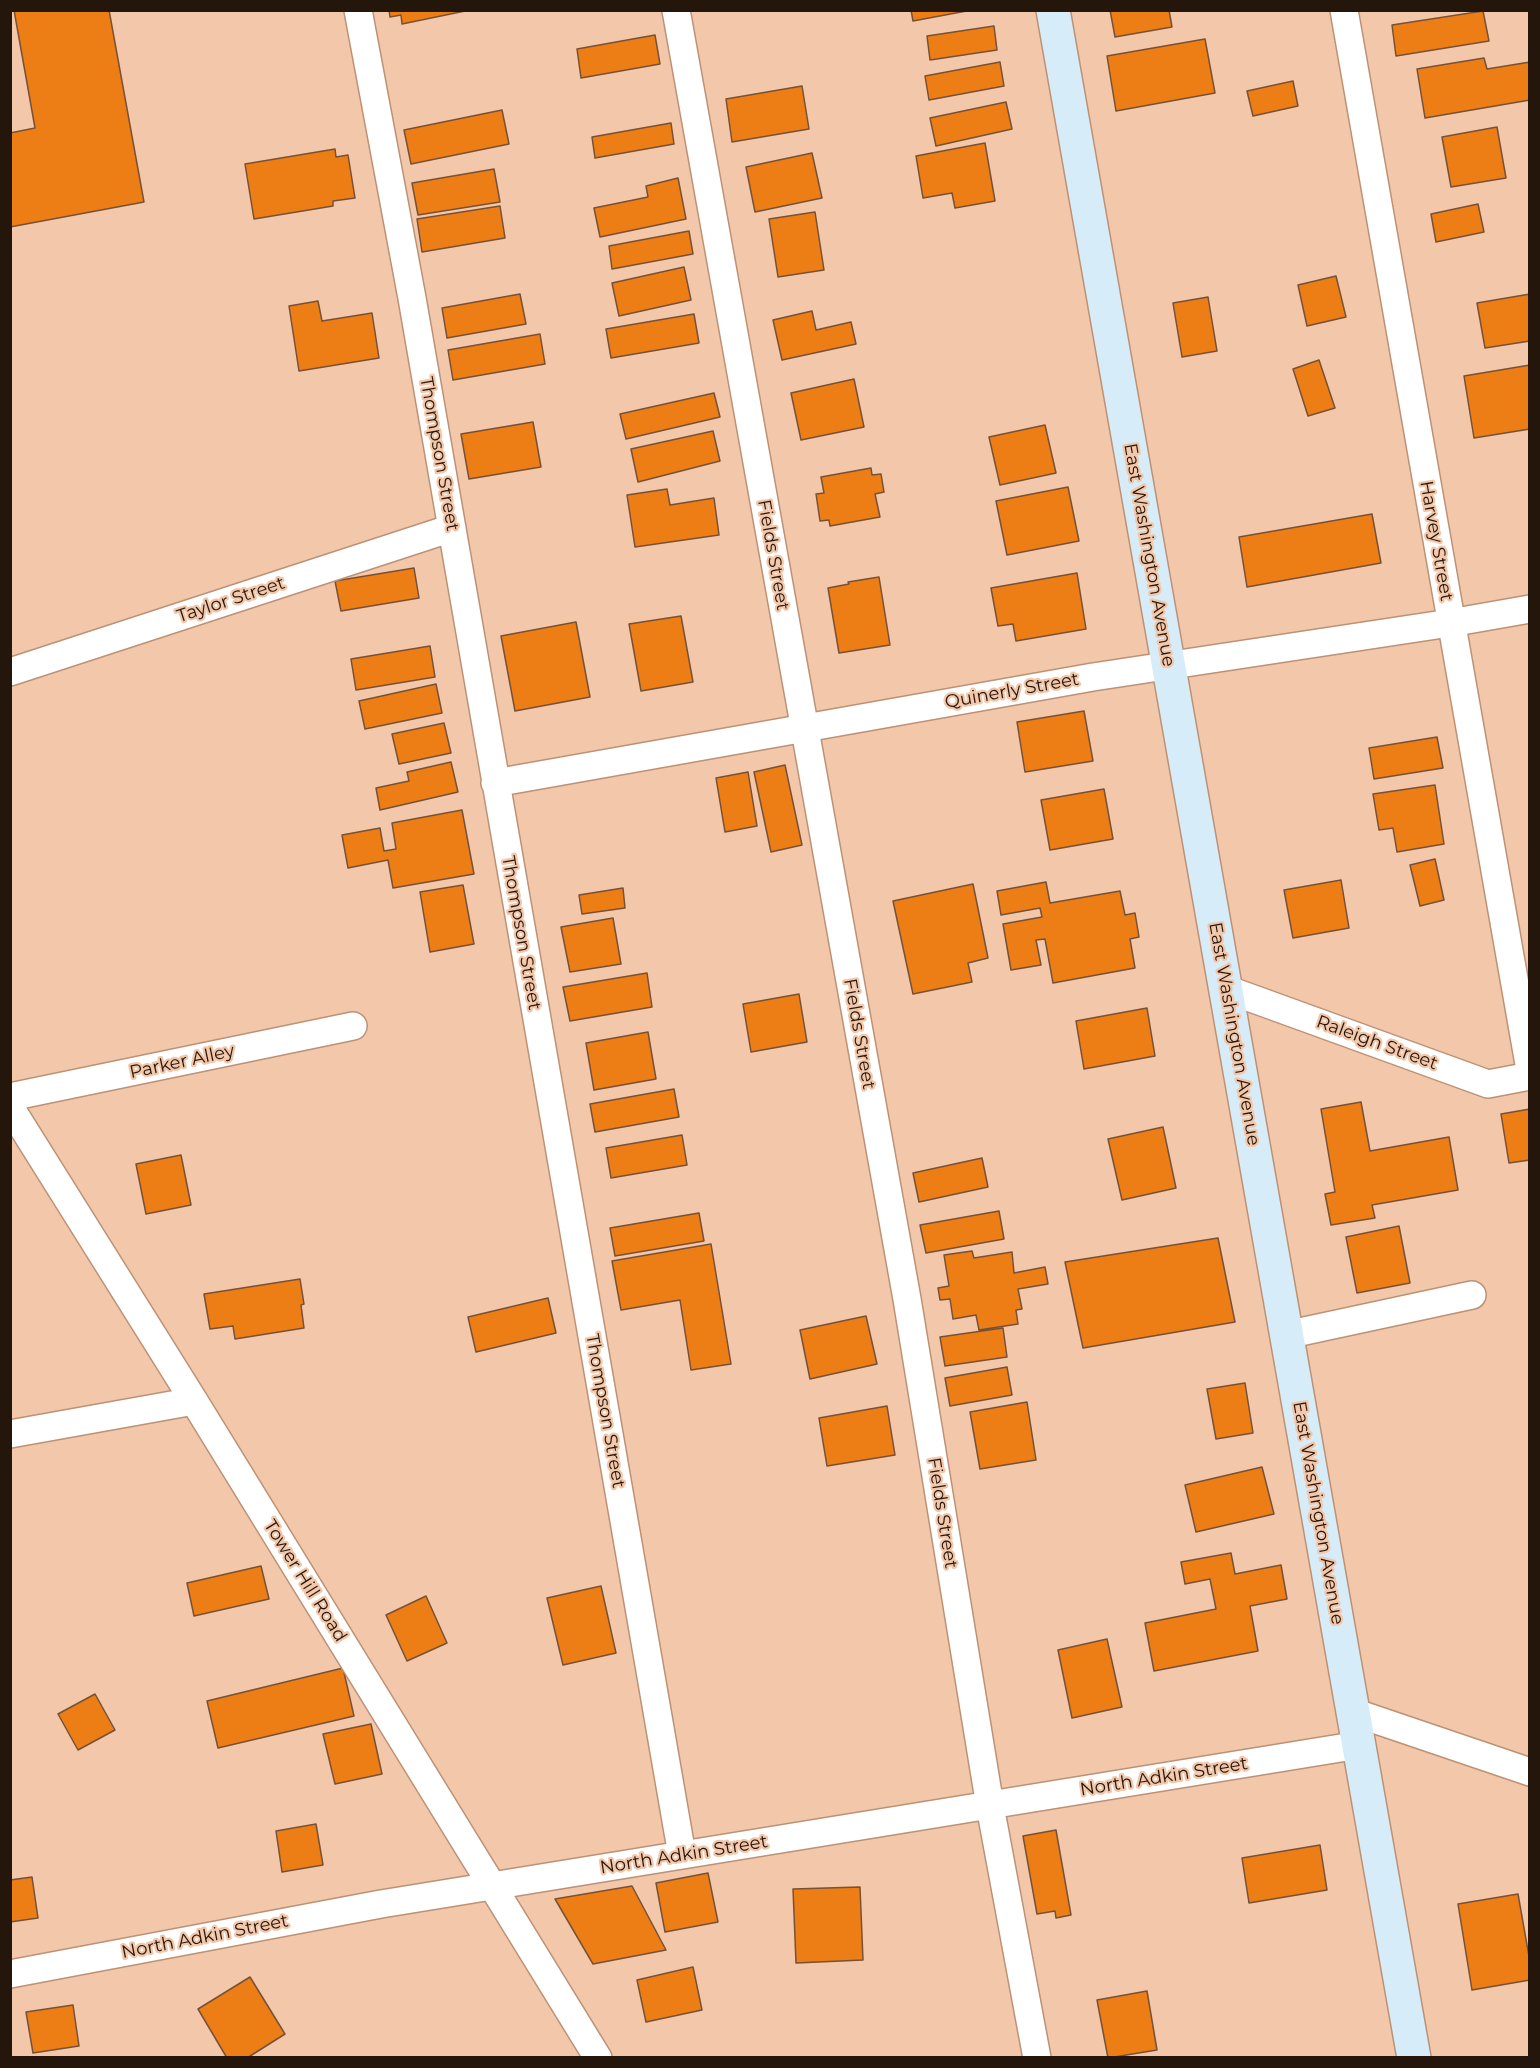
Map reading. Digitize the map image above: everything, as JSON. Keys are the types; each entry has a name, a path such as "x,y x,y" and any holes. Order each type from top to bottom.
{"street":[{"name":"Thompson Street","path":"358,10 412,298 682,1855"},
{"name":"Fields Street","path":"676,10 907,1299 990,1806 1037,2058"},
{"name":"East Washington Avenue","path":"1053,10 1414,2058"},
{"name":"Harvey Street","path":"1344,10 1530,1070"},
{"name":"Taylor Street","path":"10,672 452,528"},
{"name":"Quinerly Street","path":"495,783 1093,677 1530,609"},
{"name":"Raleigh Street","path":"1226,989 1488,1084 1530,1076"},
{"name":"Parker Alley","path":"10,1097 353,1026"},
{"name":"Tower Hill Road","path":"10,1107 194,1401 598,2058"},
{"path":"1287,1335 1472,1295"},
{"path":"10,1434 194,1401"},
{"path":"1353,1712 1530,1772"},
{"name":"North Adkin Street","path":"10,1974 381,1904 1359,1745"}],"building":[{"path":"14,10 109,10 144,202 10,227 10,133 35,128"},
{"path":"389,10 470,10 402,24 401,15 390,17"},
{"path":"911,10 972,10 913,21"},
{"path":"1110,10 1169,10 1172,27 1115,37"},
{"path":"1483,11 1489,41 1396,56 1392,25"},
{"path":"994,26 997,50 930,60 927,36"},
{"path":"655,35 660,64 581,78 577,49"},
{"path":"1205,39 1215,93 1116,111 1107,56"},
{"path":"1484,58 1487,69 1530,62 1530,100 1425,118 1417,69"},
{"path":"1000,62 1004,86 929,100 925,76"},
{"path":"1293,81 1298,106 1253,116 1247,91"},
{"path":"802,86 809,129 732,142 726,99"},
{"path":"1006,102 1012,129 936,146 930,118"},
{"path":"502,110 509,144 411,164 404,130"},
{"path":"671,123 674,144 595,158 592,137"},
{"path":"1497,127 1506,178 1451,187 1442,137"},
{"path":"985,143 995,201 955,208 952,193 923,198 916,156"},
{"path":"335,149 336,157 348,155 355,198 333,201 333,206 254,219 245,164"},
{"path":"812,153 822,198 755,212 746,167"},
{"path":"494,169 500,202 418,215 412,183"},
{"path":"678,178 686,219 600,237 594,208 648,197 646,186"},
{"path":"1478,204 1484,232 1436,242 1431,214"},
{"path":"500,206 505,238 422,252 417,219"},
{"path":"815,212 824,270 778,277 769,219"},
{"path":"689,231 693,254 612,269 609,246"},
{"path":"684,267 691,300 619,316 612,283"},
{"path":"1336,276 1346,317 1307,326 1298,285"},
{"path":"520,294 526,324 447,338 442,308"},
{"path":"1530,294 1530,341 1485,348 1477,303"},
{"path":"1208,297 1217,351 1182,357 1173,303"},
{"path":"318,301 322,321 372,313 379,358 299,371 289,306"},
{"path":"812,311 816,330 851,322 856,344 782,360 773,320"},
{"path":"694,314 699,343 611,358 606,329"},
{"path":"540,334 545,364 453,380 448,350"},
{"path":"1319,360 1335,408 1308,416 1293,369"},
{"path":"1530,365 1530,429 1474,438 1464,376"},
{"path":"854,379 864,427 801,440 791,393"},
{"path":"714,393 720,417 626,439 620,414"},
{"path":"533,422 541,467 469,479 461,434"},
{"path":"1045,425 1056,473 1000,485 989,437"},
{"path":"713,431 720,461 638,482 631,449"},
{"path":"871,468 872,475 881,474 884,492 875,494 880,517 830,526 829,520 820,521 816,494 824,493 821,477"},
{"path":"1068,487 1079,541 1007,555 996,501"},
{"path":"667,489 670,505 714,498 719,535 635,547 627,495"},
{"path":"1372,514 1381,563 1247,587 1239,537"},
{"path":"414,568 419,598 341,611 335,581"},
{"path":"1077,573 1086,629 1016,641 1013,624 998,626 991,588"},
{"path":"879,577 890,645 839,653 828,588"},
{"path":"681,616 693,682 641,691 629,624"},
{"path":"576,622 590,697 515,711 501,636"},
{"path":"430,646 435,677 356,690 351,659"},
{"path":"436,684 442,713 365,729 359,701"},
{"path":"1084,711 1093,761 1025,772 1017,722"},
{"path":"444,723 451,753 399,764 392,734"},
{"path":"1437,737 1443,768 1374,779 1369,748"},
{"path":"451,762 458,792 380,810 376,788 409,781 407,772"},
{"path":"785,765 802,845 771,852 754,772"},
{"path":"748,772 757,826 725,832 716,778"},
{"path":"1435,785 1444,844 1397,852 1393,828 1379,830 1373,794"},
{"path":"1104,789 1113,839 1050,850 1041,800"},
{"path":"462,810 474,874 393,888 388,860 348,868 342,835 380,828 384,851 396,849 392,823"},
{"path":"1435,859 1444,900 1420,906 1410,865"},
{"path":"1341,880 1349,928 1293,938 1284,890"},
{"path":"1046,882 1050,903 1120,891 1125,915 1135,913 1139,937 1130,939 1135,968 1053,983 1045,939 1036,940 1041,965 1011,970 1003,924 1042,917 1040,908 1001,915 997,891"},
{"path":"973,884 988,958 968,963 972,982 913,994 893,901"},
{"path":"463,885 474,944 430,952 420,892"},
{"path":"623,888 625,908 582,914 579,895"},
{"path":"613,918 621,964 570,972 561,927"},
{"path":"647,973 652,1007 570,1021 563,987"},
{"path":"799,994 807,1042 751,1052 743,1004"},
{"path":"1147,1008 1155,1056 1084,1069 1076,1021"},
{"path":"648,1032 656,1079 594,1090 586,1043"},
{"path":"674,1089 679,1117 595,1132 590,1104"},
{"path":"1361,1102 1370,1151 1449,1137 1458,1190 1372,1205 1375,1218 1331,1225 1325,1194 1335,1192 1321,1109"},
{"path":"1530,1109 1530,1160 1509,1163 1501,1114"},
{"path":"1163,1127 1176,1188 1122,1200 1108,1139"},
{"path":"682,1135 687,1165 611,1178 606,1148"},
{"path":"181,1155 191,1205 146,1214 136,1164"},
{"path":"982,1158 988,1187 919,1202 913,1173"},
{"path":"999,1211 1004,1239 926,1253 920,1225"},
{"path":"699,1213 704,1241 615,1256 610,1228"},
{"path":"1399,1226 1410,1283 1357,1293 1346,1237"},
{"path":"1218,1238 1235,1322 1083,1348 1065,1262"},
{"path":"711,1244 731,1364 691,1370 680,1300 621,1310 612,1261"},
{"path":"972,1251 974,1258 1012,1252 1014,1273 1045,1267 1048,1284 1018,1289 1022,1309 1016,1310 1018,1324 979,1330 976,1315 953,1319 950,1299 940,1300 938,1288 949,1286 944,1255"},
{"path":"300,1279 304,1304 301,1305 304,1328 235,1339 233,1326 210,1329 204,1294"},
{"path":"548,1298 556,1333 476,1352 468,1317"},
{"path":"866,1316 877,1364 810,1379 800,1330"},
{"path":"1003,1328 1007,1357 945,1366 940,1337"},
{"path":"1007,1367 1012,1395 950,1406 945,1378"},
{"path":"1245,1383 1253,1433 1216,1439 1207,1389"},
{"path":"1027,1402 1036,1460 980,1469 970,1412"},
{"path":"887,1406 895,1455 827,1466 819,1418"},
{"path":"1262,1467 1274,1514 1196,1532 1185,1485"},
{"path":"1231,1553 1235,1574 1281,1565 1287,1599 1250,1606 1258,1651 1154,1671 1145,1623 1216,1609 1210,1579 1185,1584 1181,1562"},
{"path":"261,1566 269,1599 194,1616 187,1583"},
{"path":"601,1586 616,1653 563,1665 547,1598"},
{"path":"426,1596 447,1643 407,1661 386,1615"},
{"path":"1107,1639 1122,1707 1072,1718 1058,1650"},
{"path":"343,1668 354,1716 218,1748 207,1701"},
{"path":"95,1694 115,1730 78,1750 58,1714"},
{"path":"371,1724 382,1774 335,1784 323,1734"},
{"path":"316,1824 323,1865 282,1872 276,1831"},
{"path":"1056,1830 1071,1915 1056,1918 1055,1911 1037,1914 1023,1836"},
{"path":"1320,1845 1327,1890 1249,1903 1242,1858"},
{"path":"708,1873 718,1922 665,1932 656,1883"},
{"path":"32,1877 38,1918 10,1922 10,1880"},
{"path":"632,1886 666,1950 593,1964 555,1899"},
{"path":"860,1887 863,1960 796,1963 793,1889"},
{"path":"1518,1894 1530,1962 1530,1980 1472,1990 1458,1904"},
{"path":"693,1967 702,2010 646,2022 637,1980"},
{"path":"250,1977 285,2034 247,2058 227,2058 198,2009"},
{"path":"1147,1991 1157,2050 1108,2058 1097,2000"},
{"path":"73,2005 79,2046 33,2053 26,2012"}]}
